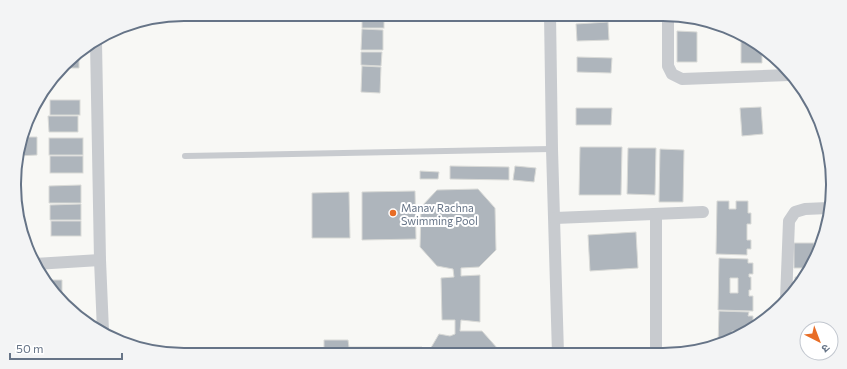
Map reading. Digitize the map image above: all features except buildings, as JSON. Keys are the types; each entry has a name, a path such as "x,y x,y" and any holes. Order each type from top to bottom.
{"street":[{"path":"550,21 558,348"},
{"path":"668,21 668,66 672,74 682,79 783,75"},
{"path":"96,48 100,260 103,326"},
{"path":"786,290 789,220 795,212 805,209 825,208"},
{"path":"555,218 703,212"},
{"path":"656,214 656,348"},
{"path":"42,264 100,260"}],"lane":[{"path":"185,156 552,149"}],"place":[{"name":"Manav Rachna Swimming Pool","path":"393,213"}]}
